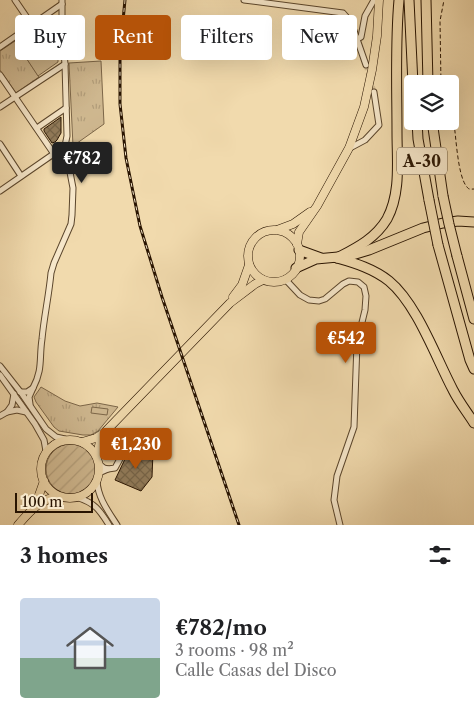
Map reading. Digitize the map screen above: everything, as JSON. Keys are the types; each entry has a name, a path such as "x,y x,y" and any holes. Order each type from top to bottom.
{"highway":[{"path":"336,258 355,249 372,237 386,219 396,196 396,27 399,0"},
{"path":"409,0 413,75"},
{"path":"426,0 428,75"},
{"name":"A-30","path":"418,130 438,245 474,369"},
{"name":"A-30","path":"433,130 443,196 474,319"},
{"path":"296,268 321,258 336,258 368,250 423,228 458,221 474,222"},
{"path":"298,247 321,258"},
{"path":"457,256 474,309"},
{"path":"336,258 355,263 379,274 390,282 405,298 424,331 454,392 474,423"}],"main road":[{"path":"317,206 293,224 277,230 262,232 256,237 248,250 248,258 249,265 257,276 270,282 278,282 292,274 299,262 299,232 317,206 349,148 364,106 377,36 379,0"},
{"path":"277,230 292,237 298,247"},
{"path":"230,303 242,285 249,265"},
{"path":"82,442 96,438 104,433 230,303 263,280"},
{"path":"97,456 104,433"},
{"path":"18,525 33,508 49,498 58,496 68,498 85,494 97,482 99,464 97,456 91,448 74,439 54,444 46,451 43,458 41,474 50,490 58,496"},
{"path":"33,508 44,481"}],"street":[{"path":"15,0 25,15"},
{"path":"244,0 342,13 344,15"},
{"path":"366,66 357,39 361,37 365,16 374,0"},
{"path":"45,15 62,2"},
{"path":"30,405 29,397 40,371 42,340 54,263 71,224 72,215 73,188 65,146 67,136 62,2"},
{"path":"0,46 15,36"},
{"path":"0,107 65,64"},
{"path":"0,75 54,154"},
{"path":"349,148 365,140 379,125 374,92"},
{"path":"37,128 66,108"},
{"path":"0,144 21,176"},
{"path":"0,191 65,146"},
{"path":"285,279 300,295 309,300 319,301 325,299 349,281 358,282 364,287 366,296 357,342 354,427 337,476 334,500 340,525"},
{"path":"0,366 41,432 46,451"},
{"path":"0,375 30,405 46,429 56,437 65,440"},
{"path":"17,393 27,392 33,388"},
{"path":"7,412 17,393"},
{"path":"0,416 17,410 27,412"},
{"path":"99,473 115,468 121,457"},
{"path":"99,464 108,469"},
{"path":"97,482 99,495 117,525"},
{"path":"76,497 88,501 98,508 109,525"}],"path":[{"path":"442,75 440,21 444,0"},
{"path":"455,130 460,170 467,187 474,189"}],"green space":[{"path":"15,41 15,60 28,60 39,77 16,93 0,70 0,51"},
{"path":"27,60 58,60 58,62 38,76"},
{"path":"101,61 104,124 73,146 69,63"},
{"path":"41,387 65,401 80,406 97,403 118,407 98,431 91,435 59,431 36,402 34,397"},
{"path":"92,407 108,409 107,415 91,413"},
{"path":"66,444 76,444 89,451 96,464 96,474 89,487 76,494 66,494 57,490 50,483 46,474 46,464 50,455 57,448"}],"building":[{"path":"61,117 61,133 57,140 52,143 44,129"},
{"path":"126,452 153,452 152,477 141,491 115,480 125,459"}],"tunnel":[{"path":"366,65 374,92"}],"railway":[{"path":"125,0 120,51 120,104 126,158 140,226 239,525"}]}
